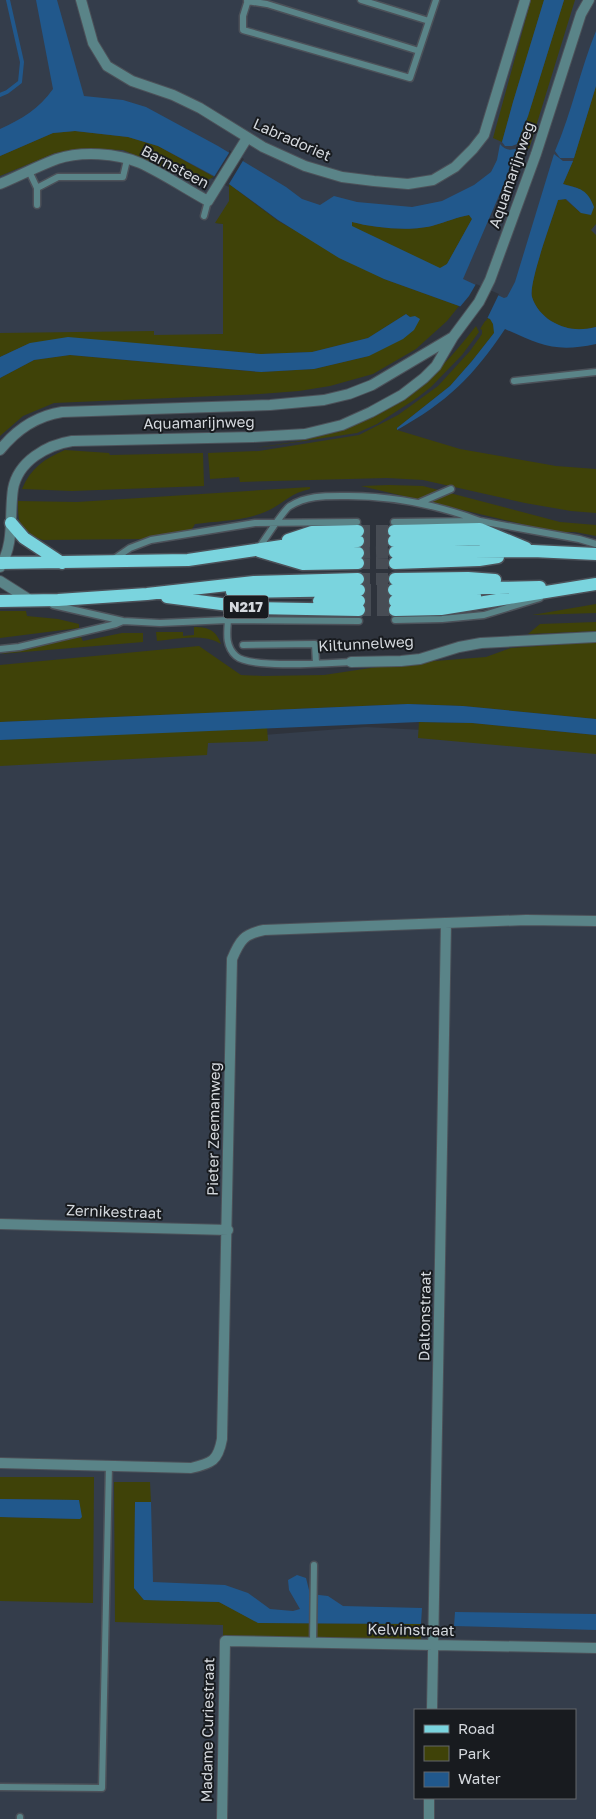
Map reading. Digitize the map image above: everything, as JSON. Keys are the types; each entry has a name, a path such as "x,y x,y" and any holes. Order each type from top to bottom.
{"main road":[{"path":"11,523 24,538 62,563"},
{"path":"394,542 479,539 533,551 596,554"},
{"path":"1,565 188,560 295,544 358,542"},
{"path":"257,551 303,564 358,542"},
{"path":"394,542 479,560 533,551"},
{"path":"582,586 468,578 395,600 441,609 596,584"},
{"name":"Kiltunnelweg","path":"0,601 147,594 254,582 303,580 359,600"},
{"name":"Kiltunnelweg","path":"147,594 359,600"},
{"name":"Kiltunnelweg","path":"147,594 252,608 359,600"}],"street":[{"name":"Labradoriet","path":"81,0 93,43 107,66 132,81 173,95 200,108 245,142 263,147 305,166 342,177 408,184 433,180 455,167 473,150 484,135 525,0"},
{"name":"Aquamarijnweg","path":"581,0 581,14"},
{"name":"Aquamarijnweg","path":"1,565 10,542 15,483 36,454 48,448 72,441 280,436 325,430 371,412 407,391 424,378 436,366 453,337 479,302 490,280 536,154 581,14 589,0"},
{"name":"Barnsteen","path":"0,184 57,159 92,155 139,163 208,202 245,142"},
{"name":"Aquamarijnweg","path":"0,450 33,420 62,412 279,404 336,398 372,386 453,337"},
{"path":"0,580 30,600"},
{"name":"Kiltunnelweg","path":"351,662 420,659 459,647 481,643 596,637"},
{"name":"Pieter Zeemanweg","path":"0,1463 191,1468 209,1464 220,1454 228,1230 232,959 239,943 250,933 264,930 526,920 596,921"},
{"name":"Daltonstraat","path":"432,1709 446,923"},
{"name":"Zernikestraat","path":"0,1224 228,1230"},
{"name":"Kelvinstraat","path":"225,1641 596,1648"},
{"name":"Madame Curiestraat","path":"222,1819 225,1641"},
{"path":"429,1799 429,1819"}],"lane":[{"path":"419,51 267,4 248,0 243,16 243,30 410,78 419,51 429,21 436,0"},
{"path":"361,0 429,21"},
{"path":"37,188 58,177 123,177 127,160"},
{"path":"29,171 37,188 37,205"},
{"path":"204,216 208,202"},
{"path":"514,382 596,372"},
{"path":"419,503 452,489"},
{"path":"257,551 288,507 308,497 361,496 398,499 419,503 480,521 580,539 596,544"},
{"path":"394,542 480,521"},
{"path":"109,562 130,548 151,540 255,523 278,522 358,542"},
{"path":"303,564 303,580"},
{"name":"Kiltunnelweg","path":"30,600 123,621 160,623 228,620 359,600"},
{"name":"Kiltunnelweg","path":"228,620 227,642 236,656 245,661 276,663 351,662"},
{"name":"Kiltunnelweg","path":"0,649 19,647 123,621"},
{"path":"243,645 315,644 316,663"},
{"path":"0,1787 102,1788 109,1465"},
{"path":"313,1642 314,1565"}],"shaded area":[{"path":"0,0 596,0 596,331 573,339 244,179 216,223 223,224 224,334 0,354"},
{"path":"366,727 596,739 596,1819 0,1819 0,756"}],"green space":[{"path":"531,0 544,0 502,142 493,138"},
{"path":"564,0 575,0 529,149 517,144 528,116"},
{"path":"596,86 596,224 591,230 596,235 596,327 573,329 557,324 545,317 535,304 532,290 537,265 558,200 565,199 581,213 578,188 563,184 573,161"},
{"path":"75,131 128,137 158,146 214,177 196,185 171,171 123,150 82,149 55,153 0,176 0,156 53,133"},
{"path":"229,184 278,221 384,279 459,306 447,321 416,349 373,374 330,386 299,391 54,403 23,416 0,436 0,378 34,360 70,355 260,372 314,369 369,356 410,317 406,314 368,338 312,352 261,354 159,345 30,343 0,357 0,333 154,331 154,335 223,334 223,224 215,223 229,201"},
{"path":"469,215 472,219 447,264 440,269 351,226 352,222 372,226 416,228 435,225"},
{"path":"487,318 494,326 494,333 472,361 450,386 397,428 397,430 460,449 556,466 596,469 596,513 571,511 525,503 423,480 387,478 240,482 239,477 210,479 208,453 259,451 359,435 398,415 438,386 470,351 482,334 480,329"},
{"path":"476,326 479,332 462,355 431,387 377,424 357,433 257,448 320,436 368,419 389,408 426,381 460,346"},
{"path":"65,450 109,453 110,455 203,453 204,486 72,491 22,489 29,476 39,465"},
{"path":"361,486 423,486 560,522 596,525 596,536 575,532 556,532"},
{"path":"310,487 310,489 297,493 257,515 195,524 192,529 143,539 43,540 29,534 25,530 19,516 18,501 77,502"},
{"path":"596,604 596,613 532,615"},
{"path":"0,611 26,611 27,616 58,619 79,624 79,628 0,638"},
{"path":"596,622 596,631 528,634 540,624"},
{"path":"194,627 211,630 217,635 221,644 198,638 157,641 156,632 183,632 183,636 194,635"},
{"path":"122,633 143,633 143,642 0,654 81,637 83,641"},
{"path":"596,642 596,719 463,706 408,704 0,722 0,665 199,646 241,675 324,675 397,664 486,657 511,648"},
{"path":"419,722 472,723 596,735 596,754 418,738"},
{"path":"267,727 268,741 208,743 207,755 0,766 0,740"},
{"path":"0,1477 94,1477 93,1603 0,1601 0,1517 80,1519 79,1500 0,1499"},
{"path":"114,1482 150,1482 151,1502 135,1502 134,1588 144,1600 219,1602 259,1623 421,1624 421,1644 223,1637 223,1625 115,1622"}],"water":[{"path":"36,0 57,0 84,96 123,100 146,107 218,146 286,187 302,199 320,205 334,196 357,202 412,207 442,201 474,185 491,172 497,160 500,144 508,149 517,148 504,184 463,279 504,298 507,297 515,282 554,154 563,161 573,161 563,184 586,193 594,207 591,215 581,213 566,199 558,200 537,265 532,297 542,314 557,324 573,329 596,327 596,344 570,348 549,346 505,329 482,361 458,387 415,420 397,430 397,428 450,386 472,361 494,333 493,324 490,319 384,279 339,258 278,220 229,184 158,146 128,137 75,131 53,133 0,156 0,129 30,113 53,89","holes":["469,215 472,219 447,264 440,268 352,226 352,222 405,229 426,227"]},
{"path":"544,0 564,0 528,116 517,144 505,146 502,142"},
{"path":"596,31 596,86 574,158 560,158 555,151"},
{"path":"406,314 420,319 414,330 403,339 369,356 314,369 261,372 70,355 34,360 0,378 0,357 30,343 68,337 261,354 312,352 368,338"},
{"path":"408,704 463,706 596,719 596,735 472,723 419,722 0,740 0,722"},
{"path":"0,1499 79,1500 82,1517 80,1519 0,1517"},
{"path":"135,1502 151,1502 153,1582 225,1585 248,1593 270,1609 293,1611 300,1609 289,1590 288,1580 297,1575 306,1578 310,1594 328,1596 343,1606 422,1608 421,1624 258,1623 219,1602 144,1600 134,1588"},
{"path":"455,1612 596,1614 596,1630 454,1626"}],"pier":[{"path":"229,150 244,159 229,187 211,178 214,177"},
{"path":"476,284 499,294 486,321 459,308"}],"waterway":[{"path":"0,95 20,82 22,62 8,0"}],"tunnel":[{"path":"358,531 394,531"},
{"path":"358,541 394,541"},
{"path":"358,553 395,552"},
{"path":"358,563 395,563"},
{"path":"358,579 395,579"},
{"path":"359,590 394,590"},
{"path":"359,601 395,601"},
{"path":"359,610 395,610"}]}
